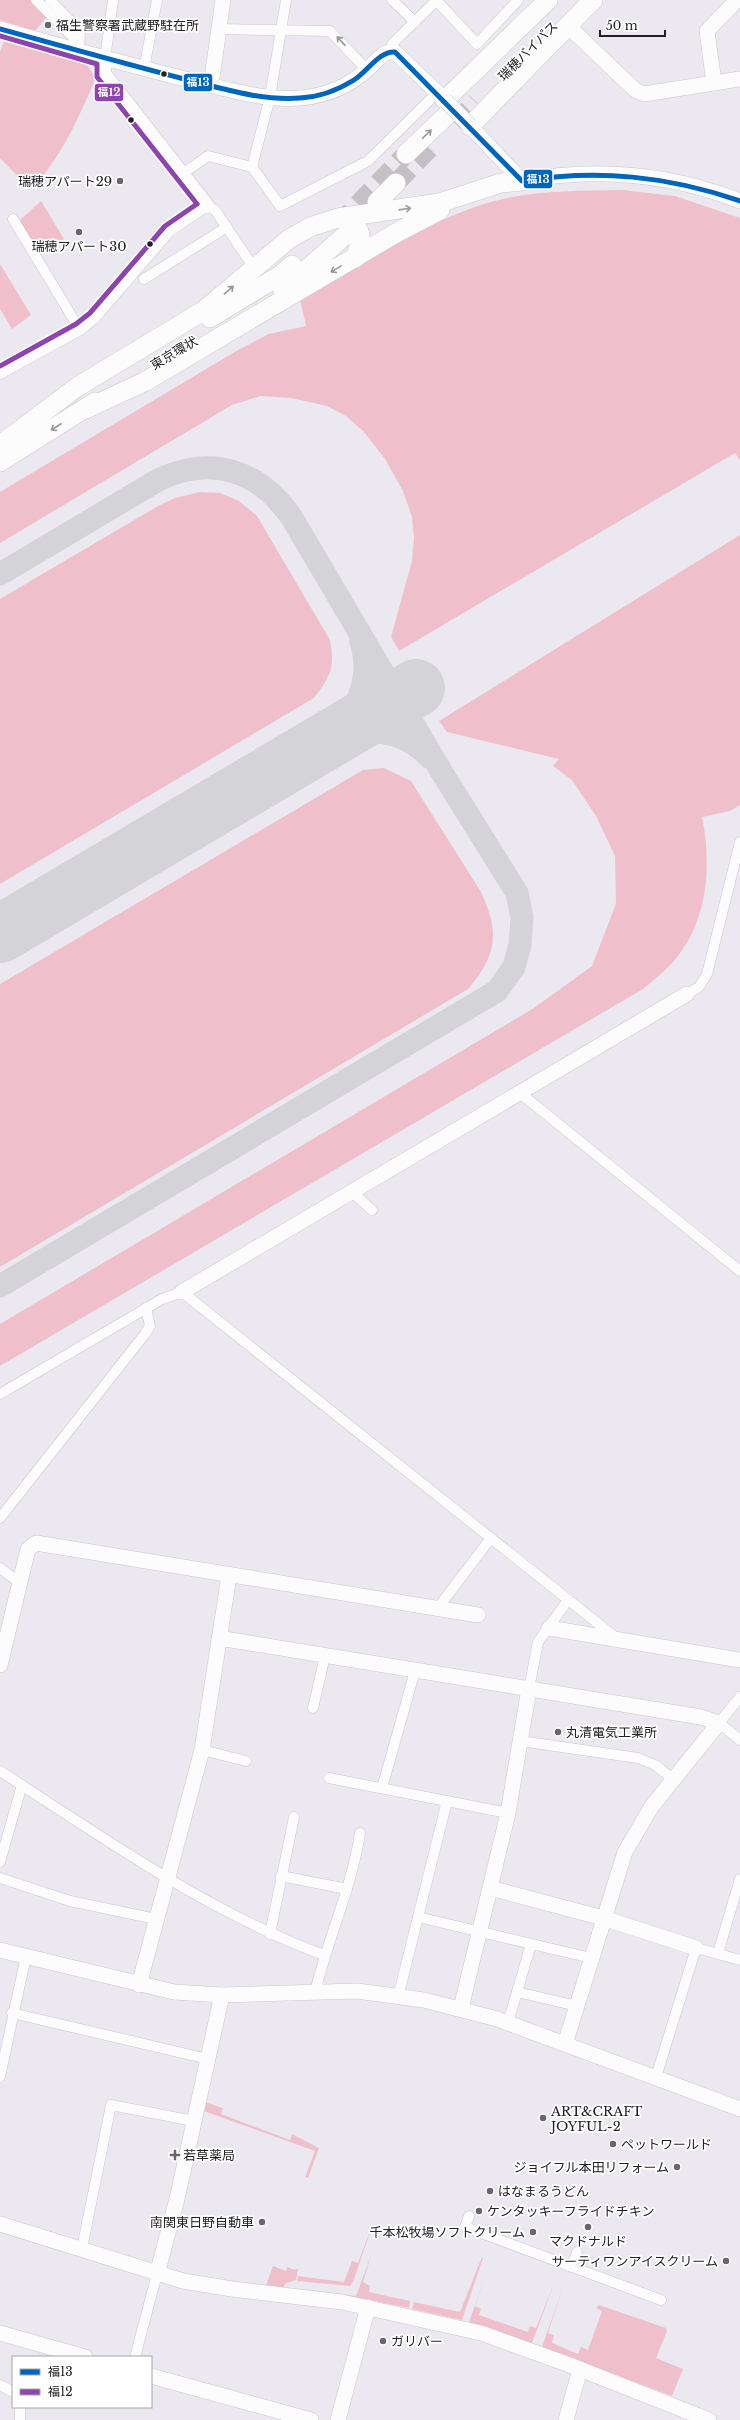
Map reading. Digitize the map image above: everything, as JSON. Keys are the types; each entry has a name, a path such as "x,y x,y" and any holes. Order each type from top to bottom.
{"highway":[{"path":"406,154 451,111 548,0"},
{"name":"瑞穂バイパス","path":"561,0 472,99 579,0"},
{"path":"436,142 451,111 568,25 593,0"},
{"path":"0,445 77,387 203,310 289,239 310,227 338,228 439,203 501,183 522,181"},
{"path":"86,409 146,381 424,217 479,195 522,181"},
{"path":"377,202 396,183"},
{"path":"338,228 351,221 358,229 361,237 355,258"},
{"name":"東京環状","path":"0,462 286,285 338,228"},
{"name":"東京環状","path":"0,445 83,393 278,276 338,228"}],"street":[{"path":"36,0 72,36 80,51"},
{"path":"50,0 80,31 80,51"},
{"path":"113,0 103,68 106,77 207,206 215,210 254,268"},
{"path":"144,69 157,0"},
{"path":"210,85 223,0"},
{"path":"252,167 270,97 286,0"},
{"path":"392,0 415,22"},
{"path":"391,51 392,44 437,0 476,44 518,0"},
{"path":"714,83 707,30 737,0"},
{"path":"568,25 639,93 644,94 740,79"},
{"path":"0,29 144,69 210,85 270,97 301,98 324,93 350,82 367,70 383,54 391,51 399,55 451,111 522,181 548,176 600,173 650,177 699,187 740,201"},
{"path":"218,29 330,31 367,70"},
{"path":"182,174 208,156 252,167 280,206 368,161 451,111"},
{"path":"0,374 80,330 95,318 170,231 207,206"},
{"path":"13,219 80,330"},
{"path":"144,279 227,227"},
{"path":"0,1394 102,1334 147,1311 172,1294 182,1292 699,987 707,974 740,842"},
{"path":"520,1093 740,1271"},
{"path":"352,1192 372,1210"},
{"path":"182,1292 619,1640"},
{"path":"0,1518 145,1334 150,1326 147,1311"},
{"path":"437,1609 491,1538"},
{"path":"0,1665 28,1549 36,1543 229,1576 478,1615"},
{"path":"0,1568 20,1583"},
{"path":"139,1985 156,1919 169,1878 202,1750 229,1576"},
{"path":"461,2008 478,1932 508,1813 538,1642 568,1600"},
{"path":"549,1628 740,1660"},
{"path":"219,1638 529,1690 701,1716 719,1723 740,1740"},
{"path":"313,1708 325,1656"},
{"path":"382,1788 415,1671"},
{"path":"565,2044 603,1918 625,1852 652,1806 740,1697"},
{"path":"520,1741 638,1758 655,1765 673,1779"},
{"path":"202,1750 246,1761"},
{"path":"0,1771 169,1878 270,1934 324,1955"},
{"path":"330,1778 508,1813"},
{"path":"0,1862 22,1785"},
{"path":"398,1997 447,1801"},
{"path":"270,1934 294,1817"},
{"path":"315,1992 324,1955 347,1889 360,1832"},
{"path":"281,1876 347,1889"},
{"path":"0,1878 70,1901 156,1919"},
{"path":"718,1953 740,1879"},
{"path":"490,1888 603,1918 696,1948 740,1960"},
{"path":"418,1917 591,1958"},
{"path":"508,2023 531,1944"},
{"path":"656,2077 696,1948"},
{"path":"0,1950 139,1985 174,1992 222,1995 357,1991 461,2008 508,2023 740,2108"},
{"path":"0,2077 12,2013 26,1956"},
{"path":"517,1992 576,2006"},
{"path":"135,2356 157,2274 194,2121 222,1995"},
{"path":"12,2013 208,2059"},
{"path":"82,2248 111,2105 194,2121"},
{"path":"469,2216 465,2227 504,2244 550,2259 661,2300"},
{"path":"0,2224 82,2248 157,2274 207,2286 316,2297 368,2307 486,2334 709,2420"},
{"path":"504,2244 505,2231"},
{"path":"550,2259 553,2248"},
{"path":"566,2266 577,2252"},
{"path":"338,2420 368,2307"},
{"path":"0,2333 81,2356"},
{"path":"566,2420 580,2369"},
{"path":"152,2376 311,2420"},
{"path":"0,2386 12,2392"},
{"path":"20,2408 20,2420"}],"shaded area":[{"path":"0,0 33,0 48,15 35,31 0,20"},
{"path":"4,40 82,58 96,78 76,122 62,148 34,187 28,187 0,158 0,52"},
{"path":"622,190 675,196 740,218 740,460 735,453 399,651 391,637 412,561 414,538 412,517 403,491 385,459 364,432 346,416 327,406 291,398 261,396 232,405 0,543 0,492 238,350 269,334 306,326 300,300 391,246 439,222 487,203 537,193"},
{"path":"41,201 64,239 40,255 19,221"},
{"path":"0,264 31,315 12,329 0,309"},
{"path":"200,492 220,493 239,501 257,516 330,640 332,664 328,677 314,698 0,884 0,599 158,506 175,498"},
{"path":"740,535 740,805 730,811 702,817 707,855 704,893 694,930 685,947 673,962 643,989 0,1366 0,1324 534,1008 592,966 616,904 615,856 596,816 572,780 553,766 559,759 447,732 439,721"},
{"path":"384,768 411,781 481,892 491,920 493,932 490,954 478,977 468,989 0,1267 0,984 363,770"},
{"path":"205,2102 223,2108 221,2114 290,2140 292,2134 319,2148 308,2178 305,2177 315,2151 201,2110"},
{"path":"375,2218 353,2282 350,2286 297,2281 298,2276 344,2282 352,2261 358,2263"},
{"path":"372,2253 363,2282 370,2286 369,2292 410,2301 409,2308 355,2297 294,2288 356,2296"},
{"path":"482,2257 483,2258 462,2320 412,2309 414,2302 460,2312"},
{"path":"491,2260 475,2306 481,2309 479,2315 528,2332 530,2326 536,2328 554,2284 532,2343 469,2322"},
{"path":"273,2266 286,2271 287,2267 295,2270 298,2268 296,2280 286,2283 283,2288 265,2288"},
{"path":"563,2287 548,2333 554,2335 552,2343 578,2354 581,2347 588,2350 602,2311 596,2308 599,2305 666,2328 667,2331 656,2358 683,2369 672,2396 542,2347"}],"taxiway":[{"path":"0,574 160,479 179,472 198,468 216,468 249,478 265,488 292,518 441,771 517,893 522,917 520,945 514,967 497,991 0,1286"},
{"path":"328,738 347,719 360,695 365,669 361,642"},
{"path":"323,743 351,734 379,732 405,739 418,747 429,757"}],"runway":[{"path":"0,934 416,688"}],"tunnel":[{"path":"455,123 476,102"},
{"path":"396,183 436,142"},
{"path":"338,225 406,154"}],"transit line":[{"name":"福13","path":"0,29 212,86 270,98 300,98 328,92 354,80 378,58 395,52 522,181 550,177 605,175 632,177 686,186 713,192 740,201"},
{"name":"福12","path":"0,36 97,64 97,77 197,204 165,226 90,313 76,324 0,366"}],"place":[{"name":"福生警察署武蔵野駐在所","path":"48,25"},
{"name":"瑞穂アパート29","path":"120,181"},
{"name":"瑞穂アパート30","path":"79,232"},
{"name":"丸清電気工業所","path":"558,1732"},
{"name":"ART&CRAFT JOYFUL-2","path":"543,2118"},
{"name":"ペットワールド","path":"613,2144"},
{"name":"若草薬局","path":"175,2155"},
{"name":"ジョイフル本田リフォーム","path":"677,2167"},
{"name":"はなまるうどん","path":"490,2191"},
{"name":"ケンタッキーフライドチキン","path":"479,2211"},
{"name":"南関東日野自動車","path":"262,2222"},
{"name":"マクドナルド","path":"588,2227"},
{"name":"千本松牧場ソフトクリーム","path":"533,2232"},
{"name":"サーティワンアイスクリーム","path":"726,2261"},
{"name":"ガリバー","path":"383,2341"}]}
